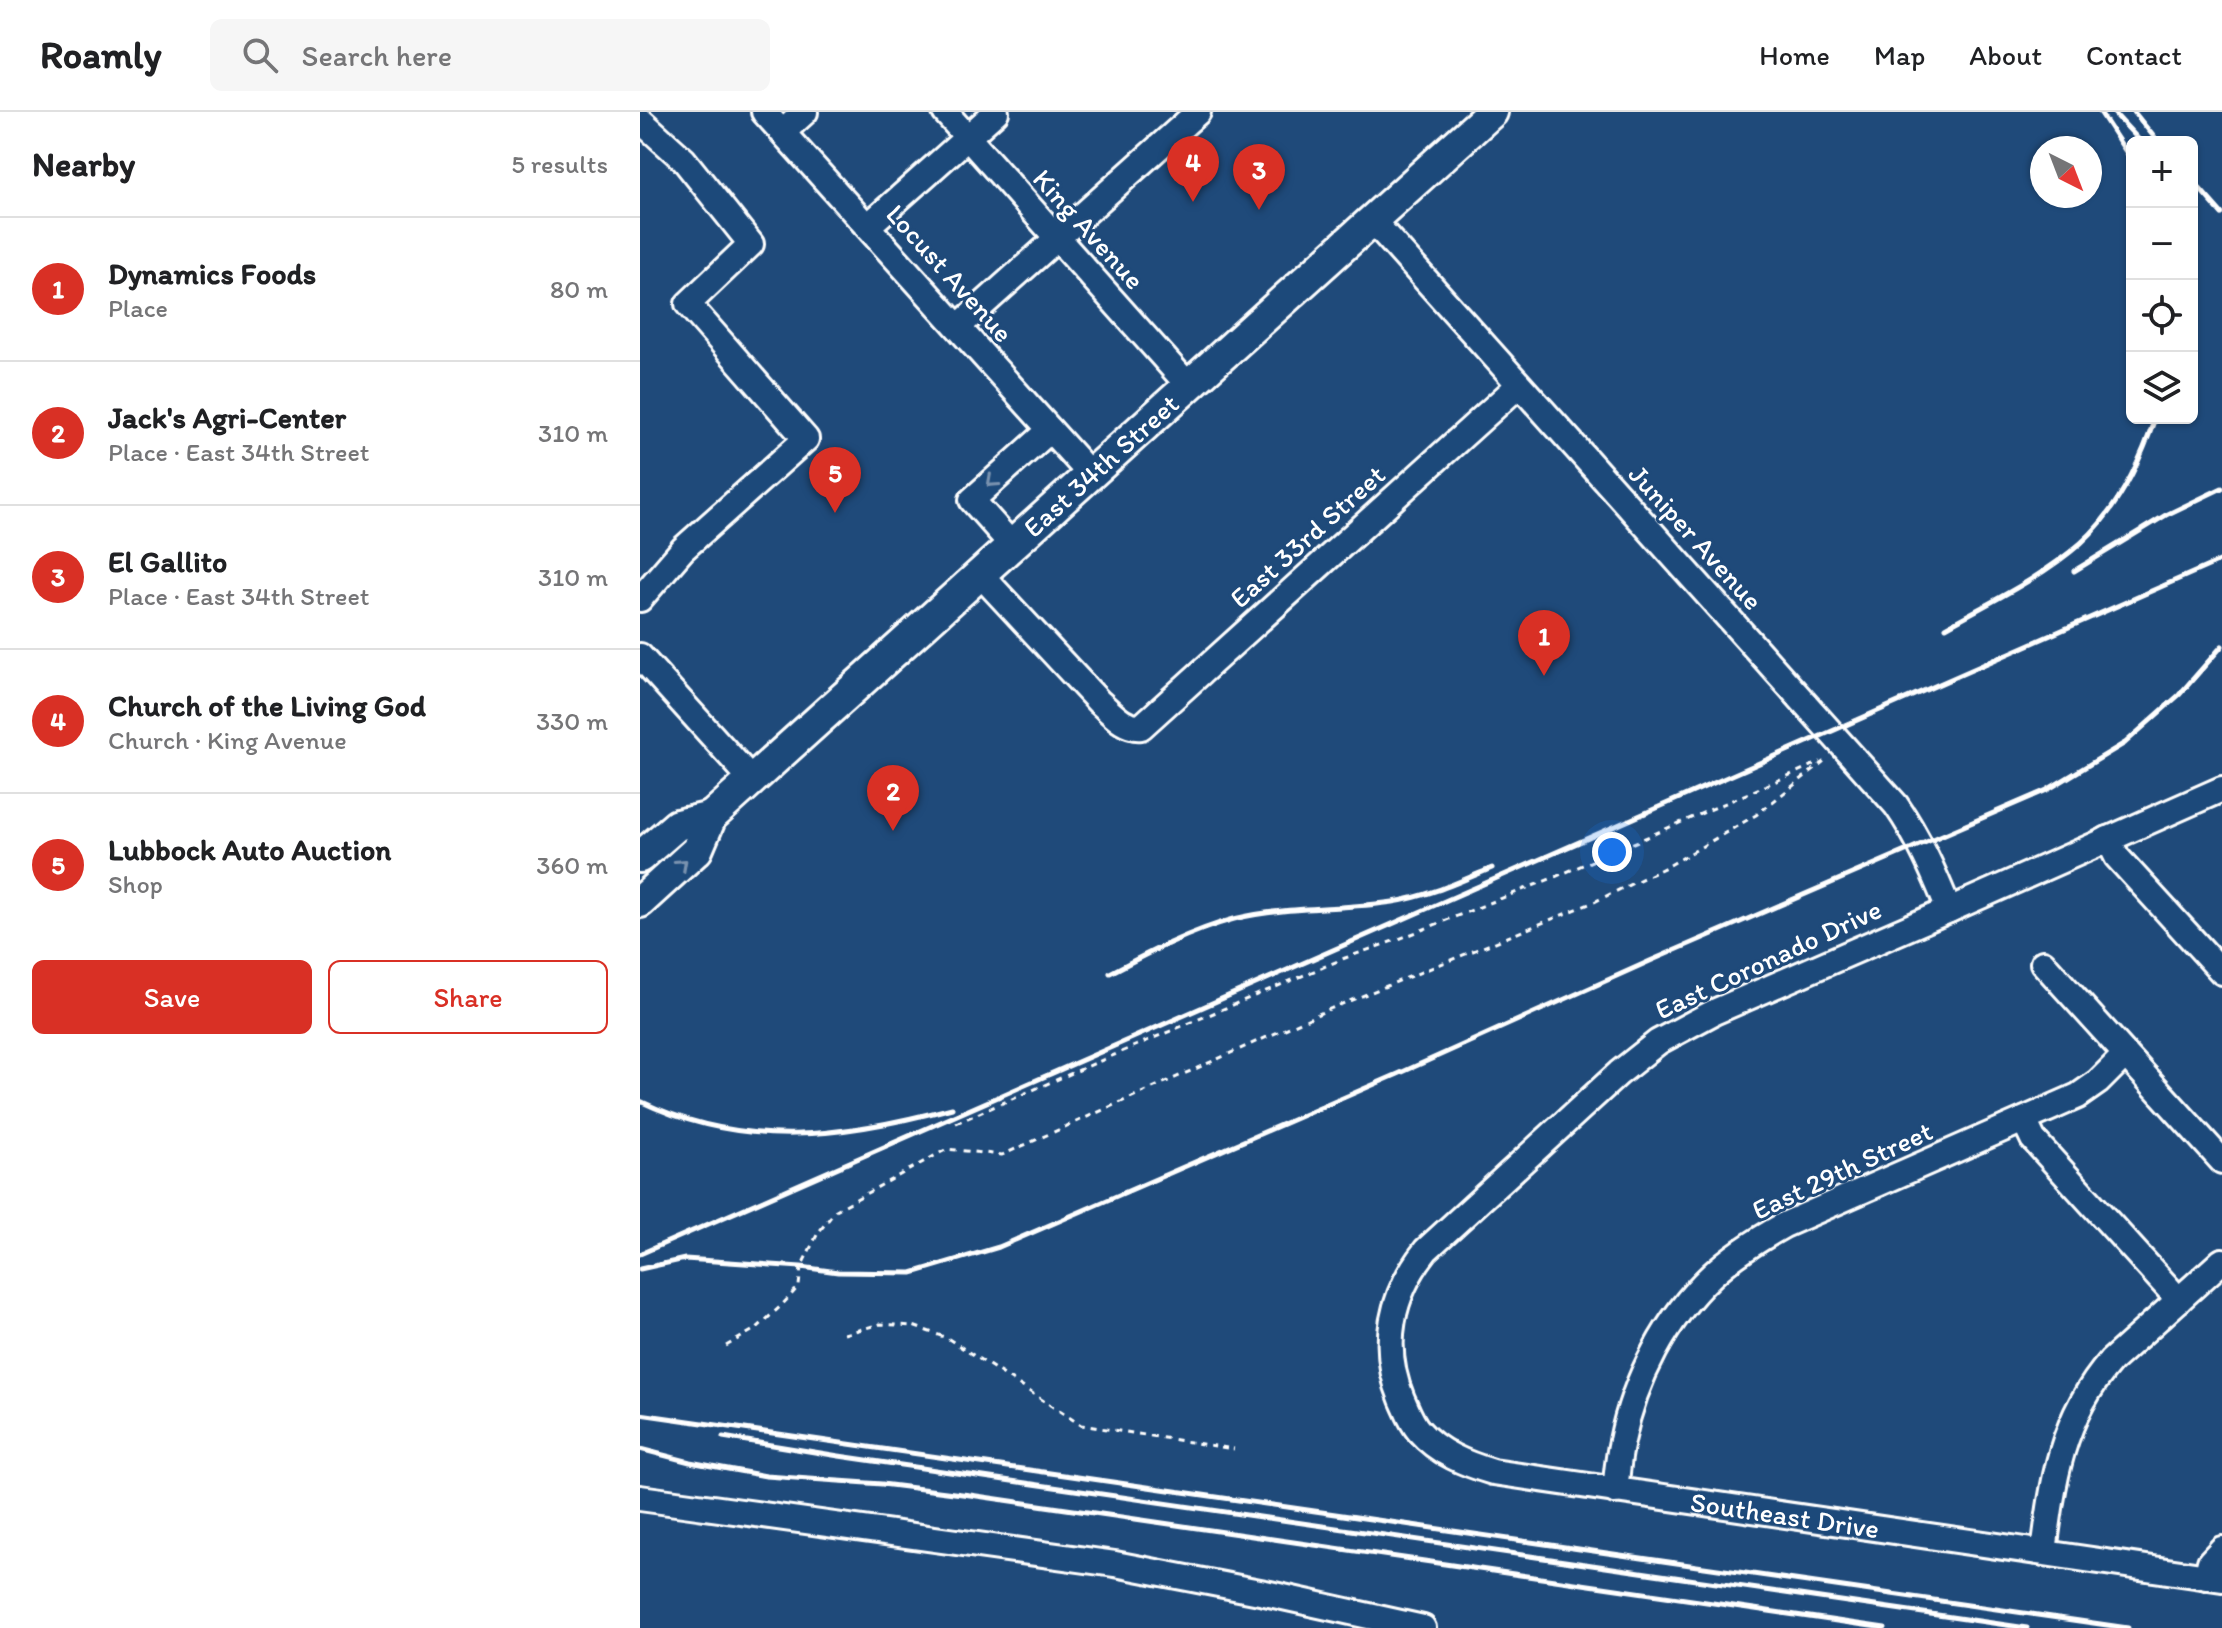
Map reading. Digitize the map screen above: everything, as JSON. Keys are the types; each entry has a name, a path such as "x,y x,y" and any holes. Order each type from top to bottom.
{"main road":[{"name":"East 34th Street","path":"711,817 1492,112"},
{"path":"640,857 677,825 711,817"},
{"path":"640,902 697,850 711,817"}],"street":[{"path":"640,599 683,549 806,439 688,304 751,244 684,160 640,120 646,112"},
{"name":"Locust Avenue","path":"764,112 1090,474"},
{"path":"783,132 805,112"},
{"name":"King Avenue","path":"945,112 1189,386"},
{"path":"868,226 996,112"},
{"path":"958,327 1198,112"},
{"name":"Juniper Avenue","path":"1373,221 1896,805 1921,845 1949,910"},
{"name":"East 33rd Street","path":"980,574 1099,702 1120,721 1134,728 1141,727 1519,385"},
{"path":"1012,545 972,500 1050,430"},
{"path":"640,656 752,780"},
{"name":"East Coronado Drive","path":"1394,1374 1390,1356 1394,1311 1413,1267 1441,1235 1619,1073 1658,1042 1714,1012 2222,789"},
{"path":"2108,839 2117,857 2222,972"},
{"path":"2043,963 2222,1161"},
{"name":"East 29th Street","path":"1615,1491 1622,1441 1644,1374 1660,1341 1677,1316 1712,1275 1761,1238 1784,1225 2078,1096 2098,1082 2125,1055"},
{"path":"2024,1120 2033,1139 2179,1300"},
{"path":"2044,1552 2053,1483 2062,1446 2085,1395 2111,1361 2222,1261"},
{"name":"Southeast Drive","path":"1394,1374 1409,1416 1418,1430 1456,1459 1493,1472 2214,1578"},
{"path":"640,1498 1115,1564 1423,1628"},
{"path":"2214,1578 2210,1562 2222,1549"}],"path":[{"path":"726,1346 757,1328 799,1286 801,1267 812,1244 836,1210 947,1149 1002,1155 1332,1008 1594,902 1670,865 1756,815 1827,759 1555,877 1345,958 956,1123"},
{"path":"844,1334 880,1324 913,1326 947,1338 1081,1425 1234,1449"}],"railway":[{"path":"2100,112 2126,152"},
{"path":"2113,112 2135,136"},
{"path":"2134,112 2153,136"},
{"path":"2198,187 2222,214"},
{"path":"1946,627 2050,567 2081,543 2106,516 2126,485 2153,424"},
{"path":"2074,571 2166,515 2222,488"},
{"path":"640,1254 2222,560"},
{"path":"640,1269 685,1259 838,1272 912,1273 999,1247 2047,790 2125,743 2179,695 2222,646"},
{"path":"1110,973 1186,936 1234,919 1273,912 1406,900 1492,868"},
{"path":"640,1101 679,1117 718,1127 756,1133 795,1134 873,1126 952,1108"},
{"path":"640,1414 2128,1628"},
{"path":"723,1437 2027,1628"},
{"path":"640,1449 766,1476 882,1484 970,1495 1885,1628"}],"place":[{"name":"Church of the Living God","path":"1193,202"},
{"name":"El Gallito","path":"1259,210"},
{"name":"Lubbock Auto Auction","path":"835,513"},
{"name":"Dynamics Foods","path":"1544,676"},
{"name":"Jack's Agri-Center","path":"893,831"}]}
